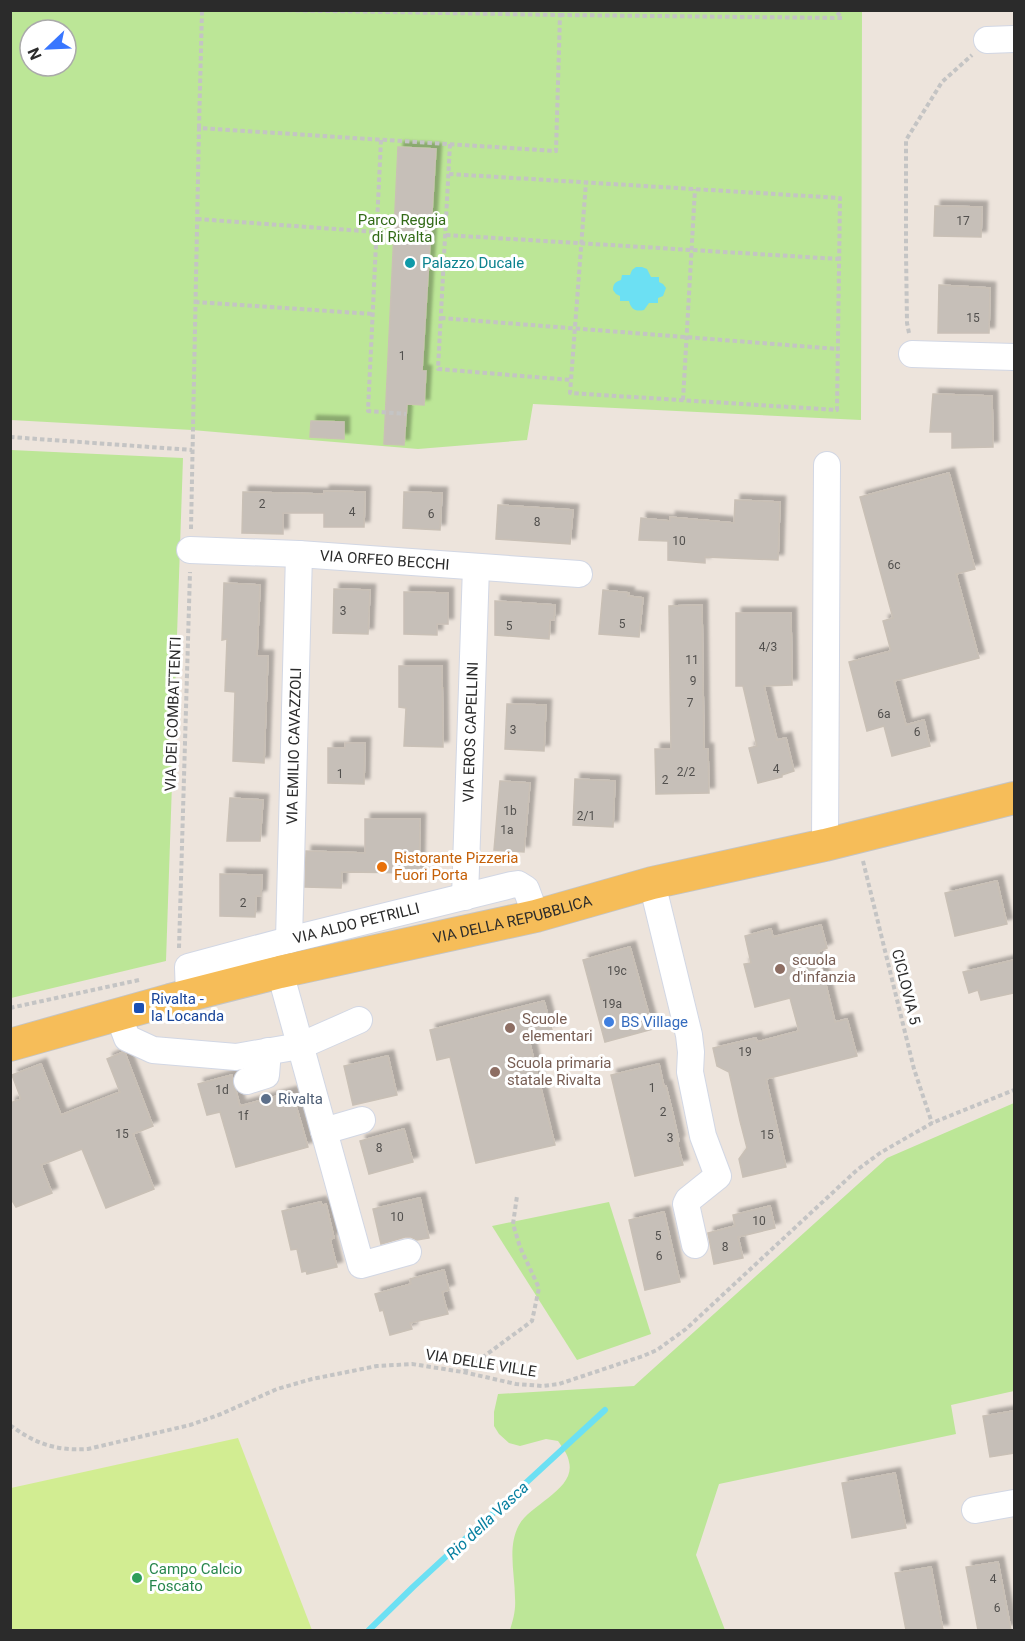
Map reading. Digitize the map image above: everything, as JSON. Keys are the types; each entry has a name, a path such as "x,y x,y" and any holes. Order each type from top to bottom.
{"main road":[{"name":"VIA DELLA REPUBBLICA","path":"10,1045 122,1026 189,995 371,950 536,916 652,883 825,845 1014,798"}],"street":[{"path":"987,40 1014,39"},
{"path":"912,354 1014,357"},
{"path":"825,845 827,465"},
{"name":"VIA ORFEO BECCHI","path":"190,550 299,554 579,574"},
{"name":"VIA EMILIO CAVAZZOLI","path":"289,940 299,554"},
{"name":"VIA EROS CAPELLINI","path":"465,897 476,567"},
{"path":"652,883 689,1035 690,1072 703,1136 718,1176 686,1204 695,1245"},
{"name":"VIA ALDO PETRILLI","path":"189,995 188,968 289,940 518,884 526,890 536,916"},
{"path":"280,972 361,1265 408,1252"},
{"path":"122,1026 153,1050 236,1057 300,1046 359,1020"},
{"path":"247,1081 266,1075 268,1051"},
{"path":"324,1131 362,1120"},
{"path":"975,1510 1014,1503"}],"path":[{"name":"VIA DEI COMBATTENTI","path":"178,959 202,10"},
{"path":"271,10 842,18"},
{"path":"835,10 842,18"},
{"path":"842,10 842,18"},
{"path":"199,128 556,151 560,15"},
{"path":"912,354 907,323 906,140 942,82 987,40"},
{"path":"381,140 368,411 406,414"},
{"path":"450,144 438,369 571,380"},
{"path":"449,174 586,182 840,198 837,410 570,393 586,182"},
{"path":"683,400 695,189"},
{"path":"197,219 377,232"},
{"path":"446,235 839,259"},
{"path":"195,302 373,314"},
{"path":"441,318 838,349"},
{"path":"10,437 192,450"},
{"name":"CICLOVIA 5","path":"861,855 914,1069 932,1123"},
{"path":"10,1008 144,978"},
{"name":"VIA DELLE VILLE","path":"10,1425 33,1440 51,1447 72,1450 88,1449 190,1425 277,1389 357,1369 412,1364 516,1384 543,1386 559,1384 643,1356 657,1350 686,1329 857,1170 880,1153 932,1123 1014,1090"},
{"path":"463,1372 532,1321 539,1288 513,1224 517,1196"}],"green space":[{"name":"Parco Reggia di Rivalta","path":"10,11 862,11 861,420 533,404 527,440 418,449 192,430 11,420"},
{"path":"11,450 183,458 166,961 11,998"},
{"path":"1014,1103 1014,1391 951,1405 956,1434 719,1484 696,1555 725,1630 510,1630 515,1607 512,1551 515,1533 525,1517 566,1480 569,1462 558,1441 546,1439 520,1446 509,1443 499,1434 494,1426 498,1394 634,1386 887,1158"},
{"path":"609,1202 651,1334 577,1360 492,1226"},
{"name":"Campo Calcio Foscato","path":"238,1438 312,1630 11,1630 11,1488"}],"water":[{"path":"636,267 647,269 651,277 659,277 659,282 666,288 663,296 658,298 658,303 649,303 641,311 634,309 629,301 620,301 620,296 613,290 622,275 630,275"}],"building":[{"name":"Palazzo Ducale","path":"398,147 436,149 422,371 426,371 424,405 407,404 404,445 384,444"},
{"path":"935,206 982,207 981,237 934,236"},
{"path":"939,285 990,288 989,333 938,333"},
{"path":"933,394 992,396 993,447 952,448 952,432 930,432"},
{"path":"311,421 344,422 344,439 310,437"},
{"path":"949,473 975,569 956,574 979,658 894,681 906,725 924,720 930,746 892,756 884,726 867,731 849,662 891,651 883,621 893,618 860,497"},
{"path":"324,491 365,492 364,527 324,527 324,513 283,513 283,534 242,533 243,492 324,494"},
{"path":"404,492 442,493 440,530 403,528"},
{"path":"735,500 780,502 778,560 705,557 705,563 668,560 668,541 639,540 641,518 670,521 670,517 734,523"},
{"path":"498,505 573,510 570,544 496,539"},
{"path":"224,583 260,585 257,656 268,656 264,763 233,761 235,692 225,691 227,639 222,640"},
{"path":"334,589 370,590 368,634 333,633"},
{"path":"603,590 629,593 628,596 643,598 639,637 599,634"},
{"path":"404,592 448,593 448,624 437,624 437,635 404,634"},
{"path":"495,601 555,605 554,620 550,620 549,639 495,635"},
{"path":"702,605 704,749 708,749 709,793 656,794 655,749 671,749 669,606"},
{"path":"736,613 791,613 792,685 764,686 777,740 786,738 794,771 782,777 758,783 749,748 757,746 743,686 736,686"},
{"path":"399,666 442,666 443,747 404,746 406,708 399,707"},
{"path":"507,704 546,705 544,751 505,749"},
{"path":"345,743 365,743 364,784 328,783 328,748 345,748"},
{"path":"575,779 615,781 613,827 573,825"},
{"path":"500,781 530,783 524,852 494,850"},
{"path":"230,798 263,800 260,841 227,841"},
{"path":"365,819 420,819 419,873 342,872 341,888 305,887 306,851 365,853"},
{"path":"220,874 262,875 261,896 256,896 255,917 220,916"},
{"path":"997,881 1007,924 955,936 945,893"},
{"path":"821,925 827,948 818,952 835,1022 847,1019 857,1056 766,1079 786,1167 743,1177 739,1159 747,1148 729,1072 717,1066 713,1048 756,1038 757,1042 799,1031 790,998 755,1007 744,964 751,963 745,936 771,929 773,937"},
{"path":"630,947 653,1029 605,1042 583,960"},
{"path":"1014,960 1014,993 981,1000 978,990 969,993 963,972"},
{"path":"544,1001 552,1030 528,1036 555,1145 476,1163 450,1057 437,1060 430,1030"},
{"path":"123,1052 153,1126 133,1134 154,1189 106,1208 82,1149 41,1165 52,1193 16,1207 10,1197 10,1103 21,1099 12,1075 41,1064 61,1115 120,1092 107,1059"},
{"path":"388,1056 397,1095 353,1105 344,1066"},
{"path":"659,1064 673,1114 683,1165 635,1176 611,1075"},
{"path":"232,1075 240,1106 292,1092 308,1147 236,1167 220,1112 207,1115 198,1084"},
{"path":"404,1129 413,1162 369,1174 360,1141"},
{"path":"420,1198 429,1238 417,1240 405,1237 381,1244 373,1209"},
{"path":"321,1202 322,1206 326,1204 334,1238 330,1239 337,1267 307,1274 306,1271 302,1272 297,1249 291,1250 282,1211"},
{"path":"770,1206 775,1228 738,1237 743,1258 714,1264 708,1233 735,1226 733,1215"},
{"path":"664,1212 680,1282 645,1290 629,1220"},
{"path":"444,1270 449,1290 442,1292 448,1314 410,1323 412,1329 390,1335 383,1310 380,1311 375,1294 411,1284 410,1279"},
{"path":"1014,1411 1014,1453 990,1457 983,1416"},
{"path":"895,1473 906,1528 852,1538 842,1483"},
{"path":"998,1562 1011,1630 978,1630 966,1567"},
{"path":"931,1567 943,1630 906,1630 895,1573"}],"waterway":[{"name":"Rio della Vasca","path":"369,1630 605,1410"}],"place":[{"name":"Palazzo Ducale","path":"410,263"},
{"name":"Ristorante Pizzeria Fuori Porta","path":"382,867"},
{"name":"scuola d'infanzia","path":"780,969"},
{"name":"Rivalta - la Locanda","path":"139,1008"},
{"name":"BS Village","path":"609,1022"},
{"name":"Scuole elementari","path":"510,1028"},
{"name":"Scuola primaria statale Rivalta","path":"495,1072"},
{"name":"Rivalta","path":"266,1099"},
{"name":"Campo Calcio Foscato","path":"137,1578"}]}
